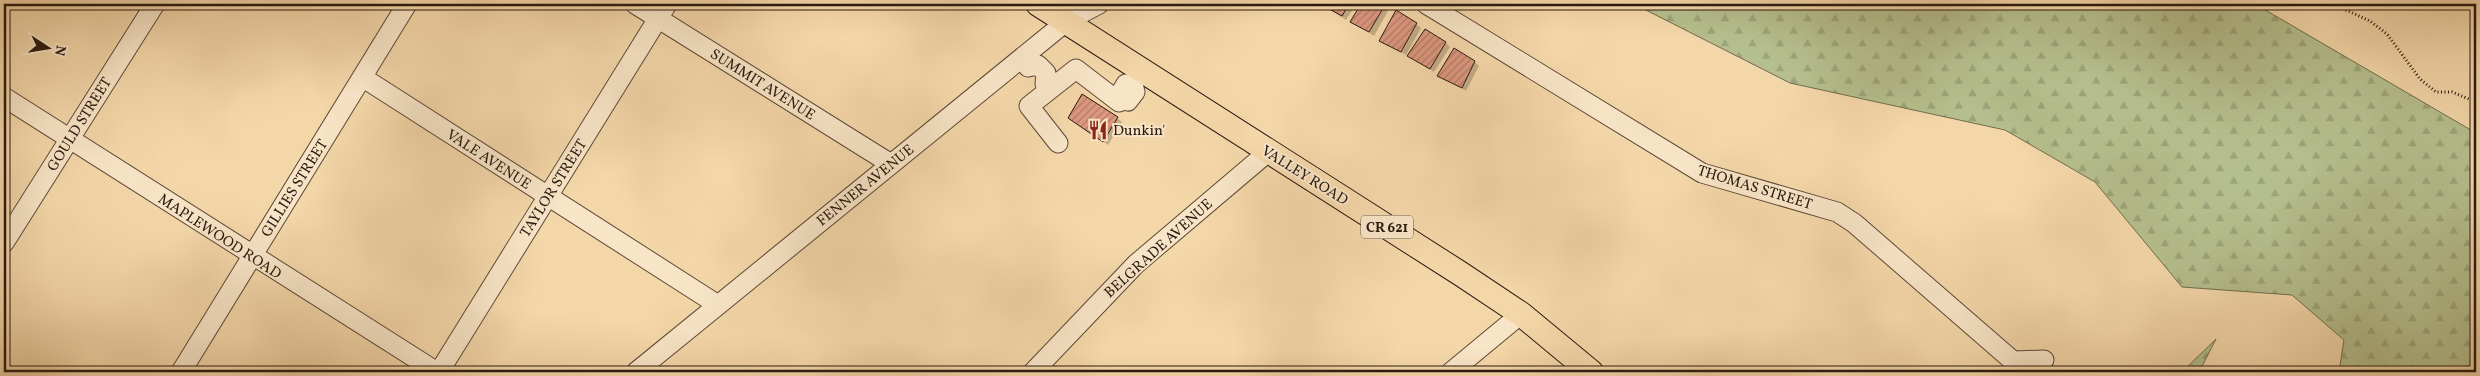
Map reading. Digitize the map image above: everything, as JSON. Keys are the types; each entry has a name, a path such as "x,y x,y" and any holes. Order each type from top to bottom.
{"main road":[{"name":"VALLEY ROAD","path":"1038,4 1069,12 1132,84 1268,152 1462,274 1521,314 1591,372"}],"street":[{"name":"GOULD STREET","path":"4,243 155,4"},
{"name":"GILLIES STREET","path":"181,372 407,4"},
{"name":"SUMMIT AVENUE","path":"634,4 662,11 891,164"},
{"name":"FENNER AVENUE","path":"636,372 891,164 1025,63 1069,12 1099,4"},
{"name":"THOMAS STREET","path":"1426,4 1702,173 1837,212 1854,223 2012,361 2044,360"},
{"name":"TAYLOR STREET","path":"438,372 662,11"},
{"path":"1025,63 1026,75 1034,86 1047,87"},
{"path":"1058,143 1029,106 1047,87 1076,69 1119,102 1132,84"},
{"name":"VALE AVENUE","path":"362,78 718,305"},
{"name":"MAPLEWOOD ROAD","path":"4,98 438,372"},
{"name":"BELGRADE AVENUE","path":"1033,372 1136,264 1268,152"},
{"path":"1451,372 1521,314"}],"path":[{"path":"2333,4 2370,20 2387,34 2420,79 2436,92 2452,92 2476,102"}],"green space":[{"path":"1634,4 2255,4 2476,133 2476,372 2339,372 2344,340 2292,295 2182,287 2095,182 2005,130 1790,83"},
{"path":"2216,339 2199,372 2182,372"}],"building":[{"path":"1320,4 1349,4 1342,16"},
{"path":"1361,4 1385,5 1369,32 1350,22"},
{"path":"1396,10 1417,23 1401,52 1379,41"},
{"path":"1425,29 1446,42 1430,69 1407,56"},
{"path":"1454,48 1475,61 1462,88 1437,76"},
{"name":"Dunkin'","path":"1082,94 1118,117 1103,142 1068,118"}],"place":[{"name":"Dunkin'","path":"1098,130"}]}
